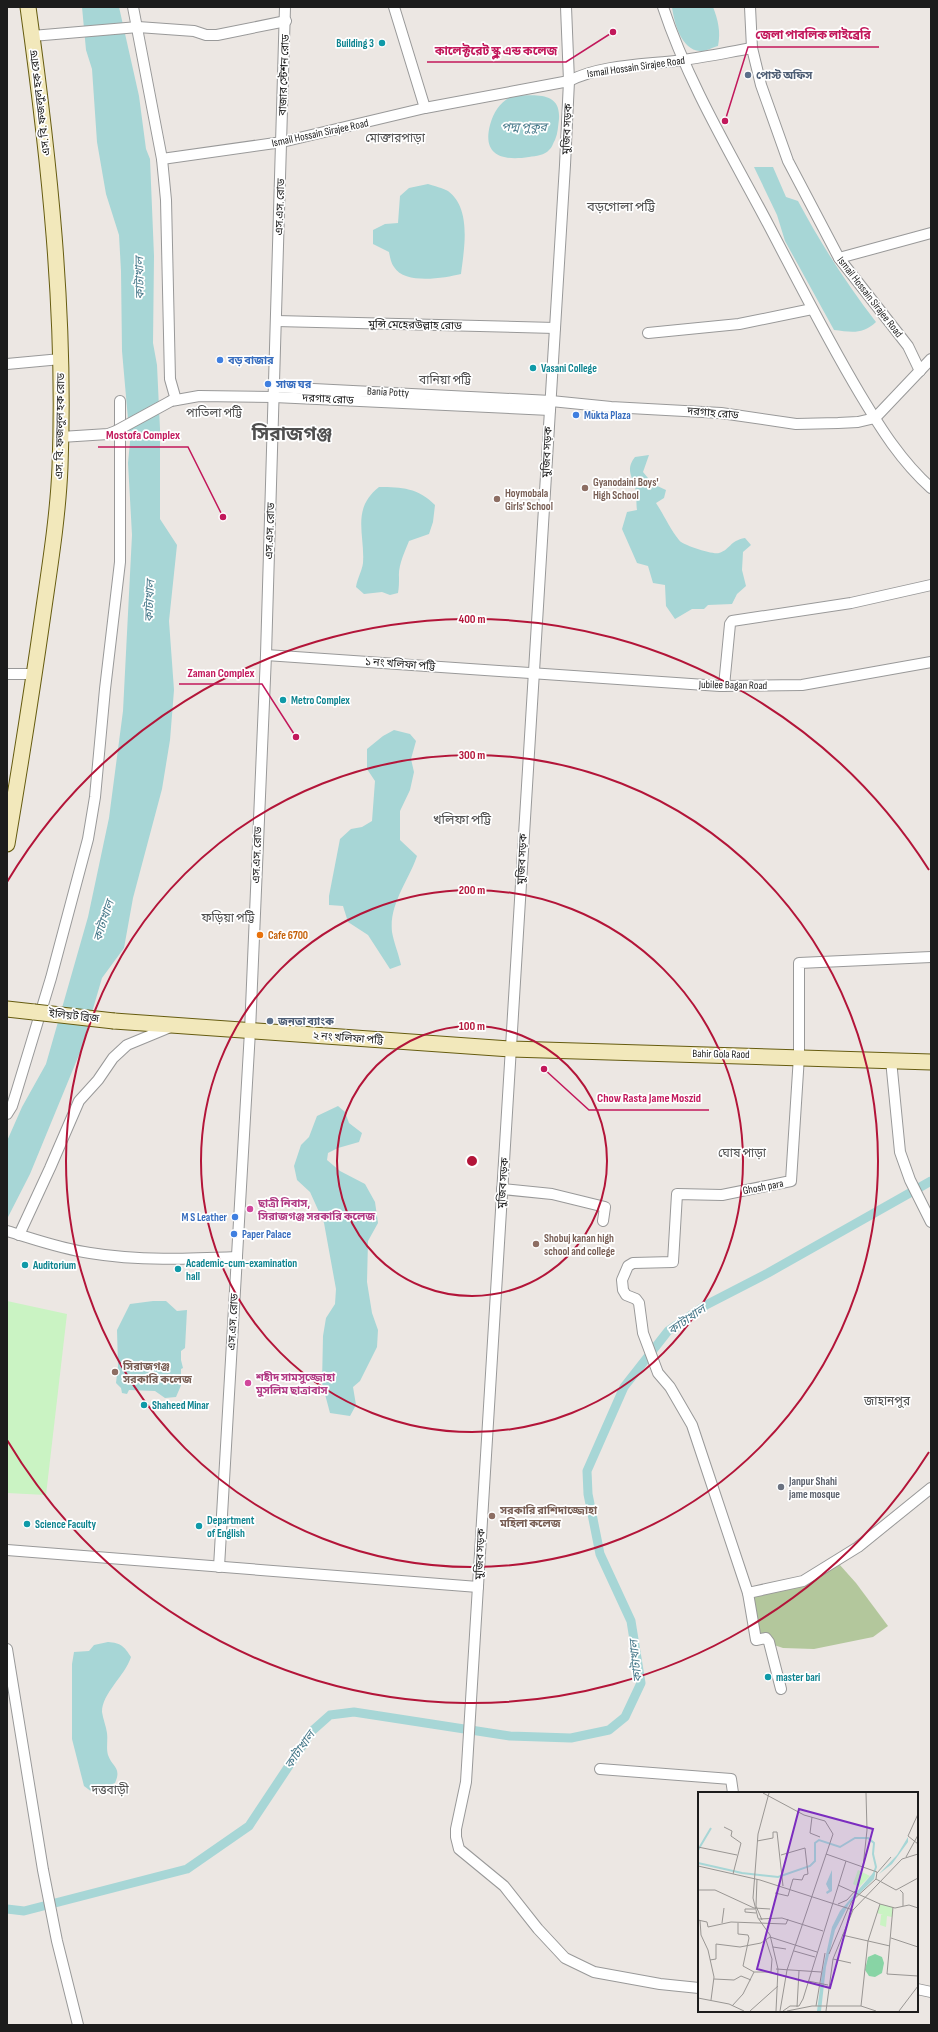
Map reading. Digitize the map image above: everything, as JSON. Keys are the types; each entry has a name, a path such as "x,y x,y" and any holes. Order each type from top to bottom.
{"main road":[{"name":"এস. বি. ফজলুল হক রোড","path":"7,844 35,674 50,571 60,469 61,437 61,359 51,201 28,7"},
{"name":"ইলিয়ট ব্রিজ","path":"11,1012 34,1012 114,1021"},
{"name":"২ নং খলিফা পট্টি","path":"114,1021 511,1049"},
{"name":"Bahir Gola Raod","path":"511,1049 799,1056 931,1062"}],"street":[{"path":"133,7 134,28 162,160 166,200 170,378 174,401"},
{"name":"বাজার স্টেশন রোড","path":"282,142 286,21 285,7"},
{"path":"394,7 425,108"},
{"name":"মুজিব সড়ক","path":"566,7 569,81 555,328 466,1782 456,1829 456,1837 459,1848 504,1886 538,1929 565,1958 594,1972 660,1984 698,1988"},
{"path":"663,7 684,60 812,309 891,444 919,477 931,494"},
{"path":"750,7 752,48"},
{"path":"32,36 78,31 134,28 194,31 206,35 217,35 286,21"},
{"name":"Ismail Hossain Sirajee Road","path":"162,160 282,142 425,108 569,81 580,75 619,67 684,60 752,48 761,85 788,161 839,258 908,346 920,371"},
{"name":"এস.এস. রোড","path":"219,1567 250,1031 266,655 282,142"},
{"path":"839,258 931,233"},
{"path":"648,333 739,324 812,309"},
{"name":"মুন্সি মেহেরউল্লাহ রোড","path":"276,321 555,328"},
{"path":"7,364 61,359"},
{"path":"875,418 931,359"},
{"name":"Bania Potty","path":"61,437 108,434 174,401 199,396 274,392 550,405"},
{"path":"7,1114 16,1095 51,978 88,839 95,797 102,718 120,562 120,401"},
{"name":"দরগাহ রোড","path":"550,405 721,413 796,424 858,422 875,418"},
{"path":"919,477 931,488"},
{"path":"724,686 730,624 732,621 851,603 931,585"},
{"name":"১ নং খলিফা পট্টি","path":"266,655 534,673"},
{"name":"Jubilee Bagan Road","path":"534,673 724,686 802,685 931,662"},
{"path":"7,674 35,674"},
{"path":"799,1056 799,963 931,957"},
{"path":"175,1025 127,1045 114,1058 98,1080 79,1101 50,1168 12,1232 90,1253 138,1259 237,1257"},
{"name":"Ghosh para","path":"748,1593 692,1425 670,1387 658,1373 643,1333 639,1304 636,1299 626,1295 623,1290 622,1280 628,1266 633,1263 673,1262 677,1194 722,1195 791,1181 799,1056"},
{"path":"890,1060 900,1152 910,1180 931,1222"},
{"path":"502,1189 552,1194 605,1207 603,1221"},
{"path":"781,1689 769,1642 766,1638 756,1640 748,1593 803,1581 858,1547 931,1488"},
{"path":"7,1550 478,1587"},
{"path":"7,1649 57,1941 78,2025"},
{"path":"600,1769 732,1779 733,1792"},
{"path":"918,1989 931,1992"}],"green space":[{"path":"7,1301 67,1314 46,1495 7,1493"},
{"path":"839,1564 856,1583 888,1626 873,1637 814,1649 783,1648 759,1640 748,1593"}],"water":[{"path":"82,7 119,7 139,96 146,149 150,159 154,256 153,343 157,365 160,429 160,519 177,545 169,621 174,690 170,740 162,789 133,898 124,948 102,978 81,1050 30,1174 7,1219 7,1141 22,1107 46,1064 88,917 109,818 123,711 132,535 128,463 130,442 122,351 119,235 106,194 97,142 92,69 86,50"},
{"path":"672,7 713,7 718,26 718,46 702,51 688,46 683,41 677,27"},
{"name":"পদ্ম পুকুর","path":"511,96 543,96 555,103 558,109 559,119 557,132 552,147 545,153 532,157 511,158 503,157 492,150 489,144 488,135 490,125 495,112 503,102"},
{"path":"754,167 773,167 786,197 798,201 834,263 876,322 871,326 856,332 834,330 785,241 777,215"},
{"path":"428,184 448,191 456,199 461,208 465,230 465,241 461,274 425,279 407,276 399,273 394,267 391,262 389,252 373,244 373,230 385,224 398,223 400,196 409,188"},
{"path":"649,455 643,472 653,484 666,490 664,498 656,503 681,542 711,553 719,553 736,541 745,538 751,545 743,552 742,570 746,586 737,594 732,604 708,605 704,609 692,609 675,619 666,606 665,585 653,583 648,566 637,563 622,529 627,512 637,510 636,490 630,472 632,461 635,457"},
{"path":"379,487 395,487 416,492 429,499 435,505 433,522 429,534 409,541 400,568 398,593 390,595 382,592 364,594 356,587 363,563 362,513 370,495"},
{"path":"394,730 410,734 416,741 411,759 414,772 410,790 400,811 400,840 417,856 393,912 392,932 401,965 390,969 368,935 348,922 343,906 329,905 329,896 340,839 351,829 362,827 372,821 375,781 367,769 367,749 383,736"},
{"path":"338,1106 345,1112 349,1123 362,1133 359,1142 338,1148 328,1153 327,1160 340,1171 365,1184 375,1202 378,1223 368,1241 367,1282 372,1313 378,1330 377,1347 360,1381 353,1387 356,1405 350,1416 330,1413 322,1383 323,1336 326,1318 335,1304 336,1289 324,1223 310,1192 297,1180 294,1166 301,1145 309,1137 317,1116"},
{"path":"166,1301 177,1311 187,1310 185,1348 181,1351 183,1368 181,1369 181,1375 185,1376 176,1397 165,1398 155,1391 129,1390 127,1394 122,1393 121,1388 116,1383 118,1366 117,1330 130,1304"},
{"path":"108,1642 116,1643 122,1646 131,1657 124,1671 106,1698 102,1712 107,1733 108,1755 117,1770 117,1778 115,1783 92,1792 84,1786 72,1739 72,1664 74,1652 89,1651 94,1645"}],"waterway":[{"name":"কাটাখাল","path":"7,1909 24,1911 187,1869 249,1826 312,1731 330,1715 354,1712 510,1736 571,1738 609,1730 625,1717 641,1683 631,1621 600,1554 588,1494 587,1471 624,1387 668,1331 706,1305 768,1273 931,1181"}],"place":[{"name":"কালেক্টরেট স্কুল এন্ড কলেজ","path":"613,32"},
{"name":"Building 3","path":"382,43"},
{"name":"পোস্ট অফিস","path":"748,75"},
{"name":"জেলা পাবলিক লাইব্রেরি","path":"725,121"},
{"name":"বড় বাজার","path":"220,360"},
{"name":"Vasani College","path":"533,368"},
{"name":"সাজ ঘর","path":"268,384"},
{"name":"Mukta Plaza","path":"576,415"},
{"name":"Gyanodaini Boys' High School","path":"585,488"},
{"name":"Hoymobala Girls' School","path":"497,499"},
{"name":"Mostofa Complex","path":"223,517"},
{"name":"Metro Complex","path":"283,700"},
{"name":"Zaman Complex","path":"296,737"},
{"name":"Cafe 6700","path":"260,935"},
{"name":"জনতা ব্যাংক","path":"270,1021"},
{"name":"Chow Rasta Jame Moszid","path":"544,1069"},
{"name":"ছাত্রী নিবাস, সিরাজগঞ্জ সরকারি কলেজ","path":"250,1209"},
{"name":"M S Leather","path":"235,1217"},
{"name":"Paper Palace","path":"234,1234"},
{"name":"Shobuj kanan high school and college","path":"536,1244"},
{"name":"Auditorium","path":"25,1265"},
{"name":"Academic-cum-examination hall","path":"178,1269"},
{"name":"সিরাজগঞ্জ সরকারি কলেজ","path":"115,1372"},
{"name":"শহীদ সামসুজ্জোহা মুসলিম ছাত্রাবাস","path":"248,1383"},
{"name":"Shaheed Minar","path":"144,1405"},
{"name":"Janpur Shahi jame mosque","path":"781,1487"},
{"name":"সরকারি রাশিদাজ্জোহা মহিলা কলেজ","path":"492,1516"},
{"name":"Science Faculty","path":"27,1524"},
{"name":"Department of English","path":"199,1526"},
{"name":"master bari","path":"768,1677"}],"district":[{"name":"মোক্তারপাড়া","path":"395,138"},
{"name":"বড়গোলা পট্টি","path":"621,207"},
{"name":"বানিয়া পট্টি","path":"445,380"},
{"name":"পাতিলা পট্টি","path":"214,413"},
{"name":"সিরাজগঞ্জ","path":"292,434"},
{"name":"খলিফা পট্টি","path":"462,820"},
{"name":"ফড়িয়া পট্টি","path":"228,918"},
{"name":"ঘোষ পাড়া","path":"742,1153"},
{"name":"জাহানপুর","path":"887,1401"},
{"name":"দত্তবাড়ী","path":"110,1790"}]}
